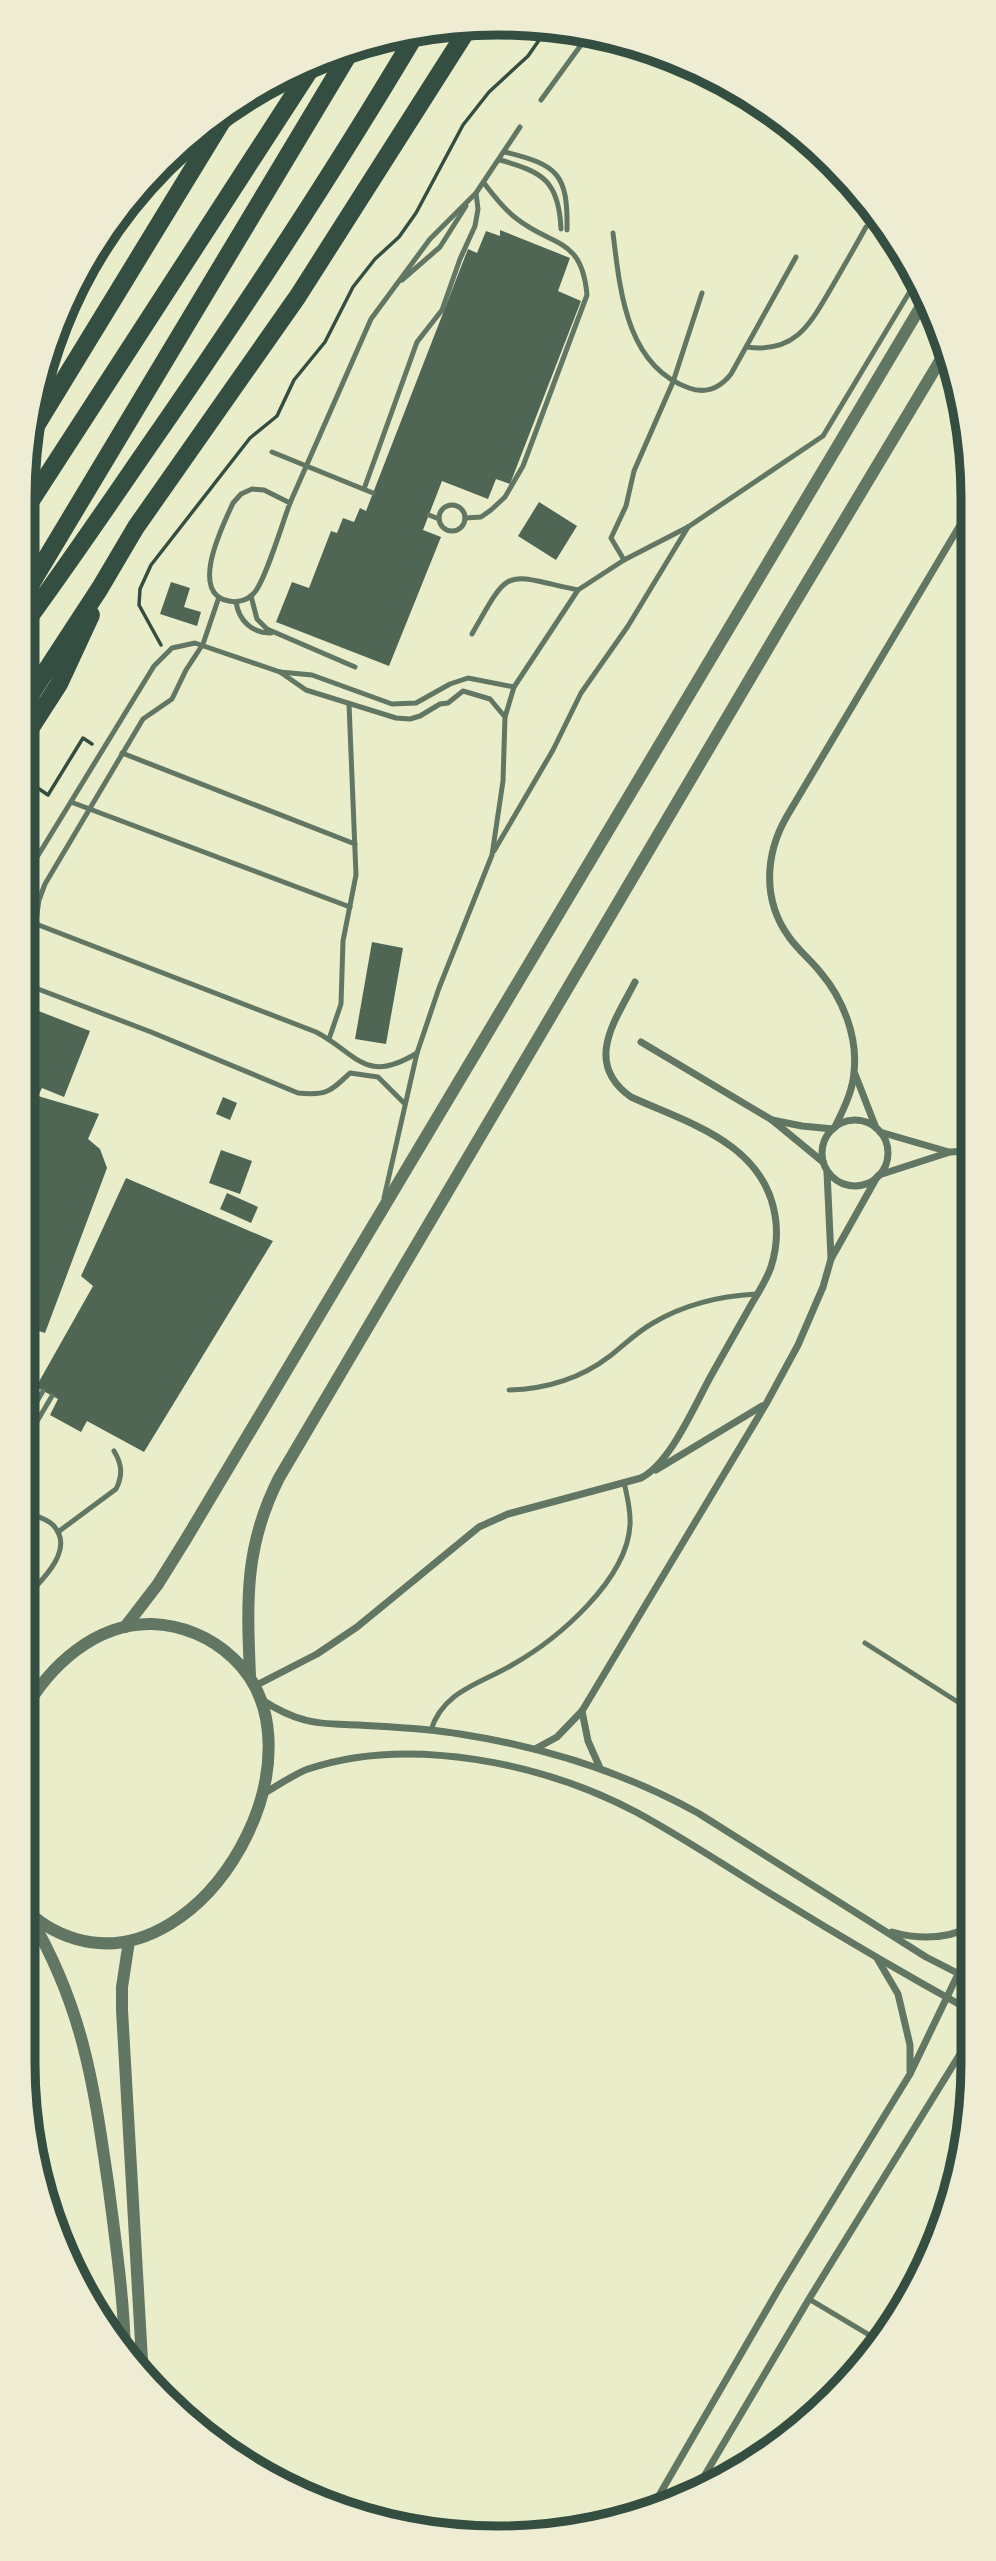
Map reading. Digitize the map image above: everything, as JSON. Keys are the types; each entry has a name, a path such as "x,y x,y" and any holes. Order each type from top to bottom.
{"main road":[{"path":"35,688 154,501 298,296 463,36"},
{"path":"35,609 292,234 409,44"},
{"path":"35,576 343,62"},
{"path":"35,494 305,77"},
{"path":"43,414 216,131"},
{"path":"35,721 72,661 100,588"}],"street":[{"path":"125,1627 172,1562 920,308"},
{"path":"252,1681 248,1588 250,1565 260,1520 279,1478 940,361"},
{"path":"961,523 779,830 770,860 770,891 779,922 797,948 821,972 840,1003 852,1037 854,1073 847,1101 823,1144 823,1162 827,1171 847,1185 863,1185 878,1176 950,1152 961,1151"},
{"path":"635,982 608,1034 605,1054 615,1083 631,1097 718,1137 743,1155 754,1166 769,1193 776,1222 775,1252 771,1268 675,1439 653,1472"},
{"path":"640,1042 772,1120 823,1162"},
{"path":"535,1749 557,1737 582,1711 766,1404 812,1315 831,1259 884,1169 887,1154 884,1138 854,1073"},
{"path":"772,1120 802,1126 834,1128 851,1121 860,1121 878,1130 950,1152"},
{"path":"827,1171 831,1259"},
{"path":"252,1681 317,1654 357,1627 479,1527 508,1514 653,1472 766,1404"},
{"path":"35,1695 46,1679 73,1652 98,1637 125,1627 153,1624 195,1633 227,1652 252,1681 262,1700 270,1742 267,1775 249,1828 233,1858 205,1895 175,1922 159,1931 129,1941 98,1943 67,1936 35,1917"},
{"path":"262,1700 285,1714 309,1721 431,1730 535,1749 600,1768 664,1794 698,1813 885,1931 961,1974"},
{"path":"582,1711 588,1741 600,1768"},
{"path":"261,1796 304,1770 348,1758 422,1755 486,1762 532,1772 567,1783 635,1812 878,1959 961,2005"},
{"path":"35,1926 57,1967 89,2059 116,2244 123,2334"},
{"path":"885,1931 927,1938 961,1931"},
{"path":"129,1941 122,1987 122,2010 142,2358"},
{"path":"878,1959 898,1994 909,2045 910,2074"},
{"path":"658,2497 781,2285 910,2074 961,1967"},
{"path":"703,2478 809,2299 961,2052"}],"lane":[{"path":"541,100 582,43"},
{"path":"400,281 428,260 440,247 520,127"},
{"path":"500,160 533,170 548,181 559,205 564,229 568,201 557,175 533,158 505,152"},
{"path":"465,517 481,517 505,498 523,466 587,295 584,278 570,249 518,219 484,183"},
{"path":"365,489 416,342 442,310 475,226 478,209 476,193"},
{"path":"290,503 258,489 246,491 236,498 208,570 210,585 219,597 225,601 236,602 251,596 259,587 290,503 344,384 360,340 378,309 430,239 467,204"},
{"path":"747,347 776,346 802,333 866,228"},
{"path":"613,233 626,316 645,352 673,382 696,390 720,386 731,374 796,257"},
{"path":"492,855 503,781 505,717 514,687 578,590 624,560 688,527 823,436 911,289"},
{"path":"624,560 611,538 613,528 625,506 634,471 673,382 702,293"},
{"path":"272,452 373,493"},
{"path":"451,505 463,511 465,517 459,529 453,531 441,526 439,519 440,513 451,505"},
{"path":"429,515 439,519"},
{"path":"380,1214 417,1053 439,988 492,855 553,750 581,693 628,626 688,527"},
{"path":"472,634 500,586 512,578 527,578 578,590"},
{"path":"251,596 257,620 274,633 355,667"},
{"path":"35,927 39,900 46,884 142,719 172,699 186,670 203,645 219,597"},
{"path":"236,602 240,615 248,626 260,632 274,633"},
{"path":"35,861 154,666 166,653 187,644 203,645 280,672 312,676 391,704 416,704 450,684 468,678 514,687"},
{"path":"280,672 306,690 382,714 410,719 448,703 463,691 490,699 505,717"},
{"path":"329,1039 341,1004 343,941 356,876 349,704"},
{"path":"122,753 355,844"},
{"path":"71,802 350,906"},
{"path":"36,924 329,1039 353,1059 366,1065 382,1067 400,1063 417,1053"},
{"path":"35,986 298,1093 314,1095 330,1092 349,1073 353,1059"},
{"path":"349,1073 378,1077 405,1104"},
{"path":"509,1390 541,1388 586,1372 651,1324 684,1308 719,1298 757,1294"},
{"path":"35,1405 43,1391"},
{"path":"35,1425 52,1396"},
{"path":"58,1532 116,1489 121,1465 114,1451"},
{"path":"431,1730 439,1710 455,1695 515,1664 538,1648 580,1612 609,1578 624,1553 630,1525 624,1482"},
{"path":"35,1516 48,1521 61,1540 59,1555 35,1586"},
{"path":"865,1643 961,1704"},
{"path":"809,2299 871,2336"}],"path":[{"path":"166,653 139,605 140,589 151,565 250,438 277,416 295,380 326,342 353,287 375,259 399,237 416,213 463,125 489,92 527,56 541,37"},
{"path":"35,786 48,795 83,738"}],"building":[{"path":"500,230 570,258 558,291 581,301 510,484 496,479 488,499 442,481 423,530 441,537 389,666 276,622 292,582 309,588 331,531 337,533 343,518 354,522 360,508 366,511 468,249 477,253 486,231 500,236"},
{"path":"539,502 577,526 556,560 518,536"},
{"path":"171,582 190,588 184,607 201,612 197,626 160,614"},
{"path":"372,942 403,948 386,1044 355,1039"},
{"path":"35,1010 90,1031 64,1097 42,1088 38,1096 35,1095"},
{"path":"38,1096 99,1114 88,1139 100,1149 107,1168 45,1333 35,1330 35,1103"},
{"path":"223,1097 237,1103 230,1120 216,1114"},
{"path":"221,1150 252,1161 240,1194 209,1183"},
{"path":"126,1178 273,1241 144,1452 87,1421 81,1432 50,1415 58,1399 36,1387 93,1286 81,1276"},
{"path":"227,1193 258,1207 251,1223 220,1209"}]}
